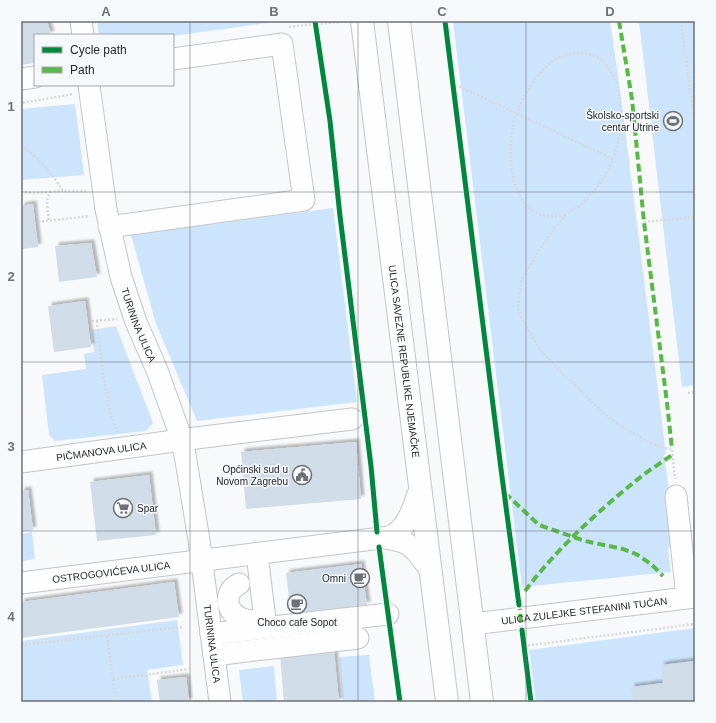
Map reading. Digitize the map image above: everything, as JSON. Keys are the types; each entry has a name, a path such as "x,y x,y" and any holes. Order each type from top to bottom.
{"main road":[{"name":"ULICA SAVEZNE REPUBLIKE NJEMAČKE","path":"362,21 447,702"},
{"path":"399,21 482,702"}],"street":[{"path":"82,21 83,34"},
{"path":"102,221 304,200 282,44 174,59"},
{"path":"21,79 34,78"},
{"name":"TURININA ULICA","path":"82,90 106,208 102,221 136,322 157,370 182,440 202,561 220,702"},
{"name":"PIČMANOVA ULICA","path":"21,462 352,419"},
{"path":"202,561 386,538 398,532 407,522 420,489"},
{"path":"676,496 691,597"},
{"path":"386,538 398,540 410,545 416,550 430,570"},
{"path":"257,554 266,624"},
{"name":"OSTROGOVIĆEVA ULICA","path":"21,583 202,561"},
{"path":"239,584 234,586 228,594 228,604 230,609 241,619 266,624"},
{"name":"ULICA ZULEJKE STEFANINI TUĆAN","path":"473,624 691,597"},
{"path":"212,634 266,624 388,614"},
{"path":"214,655 358,638"}],"path":[{"path":"315,24 339,21"},
{"path":"681,21 695,125"},
{"path":"565,215 552,217 538,214 526,205 518,194 514,180 511,157 512,132 516,113 530,87 541,71 554,60 569,54 584,53 599,58 613,74 619,93 621,120 619,140 613,159 605,176 583,203 565,215 540,248 522,278 518,306 524,324 542,352 597,408 622,427 649,442 665,449 672,449 676,496"},
{"path":"452,83 613,159"},
{"path":"21,106 22,103 66,96 82,90"},
{"path":"21,145 39,160 55,179 63,192"},
{"path":"21,192 92,190"},
{"path":"49,220 47,200 50,192"},
{"path":"644,222 695,217"},
{"path":"38,222 49,220 102,221"},
{"path":"92,321 124,318"},
{"path":"97,321 110,412 120,438"},
{"path":"688,393 695,392"},
{"path":"524,646 695,624"},
{"path":"21,645 183,627"},
{"path":"107,636 116,702"},
{"path":"113,678 189,669"}],"shaded area":[{"path":"97,21 282,21 174,36 174,34 99,34"},
{"path":"453,21 610,21 666,454 664,454 676,545 668,548 671,572 522,587"},
{"name":"Školsko-sportski centar Utrine","path":"639,21 695,21 695,385 682,387"},
{"path":"75,104 84,175 21,180 21,109"},
{"path":"333,208 357,402 197,421 156,324 131,235"},
{"path":"116,326 153,423 146,431 55,441 49,435 42,375 86,369 84,354 94,352 92,330"},
{"path":"32,532 35,559 21,561 21,534"},
{"path":"177,620 183,665 147,670 152,702 22,702 21,641"},
{"path":"695,628 695,702 536,702 529,650"},
{"path":"369,655 375,702 343,702 339,657"},
{"path":"274,666 277,702 243,702 239,670"}],"building":[{"path":"21,21 47,21 51,34 34,34 34,63 21,65"},
{"path":"33,204 38,247 21,249 21,206"},
{"path":"91,243 97,277 59,282 55,246"},
{"path":"85,301 91,347 54,352 48,306"},
{"path":"356,442 361,499 246,509 241,452"},
{"name":"Spar","path":"149,475 156,535 97,541 90,482"},
{"path":"28,490 33,530 21,532 21,491"},
{"path":"361,564 367,605 291,614 286,573"},
{"path":"174,582 179,617 21,638 21,602"},
{"path":"334,651 339,702 284,702 280,655"},
{"path":"695,661 695,702 633,702 631,687 663,683 661,665"},
{"path":"186,677 189,702 160,702 157,680"}],"marked path":[{"path":"619,21 632,99 644,222 672,449"},
{"path":"525,591 562,548 618,495 672,455"},
{"path":"505,493 539,525 585,541 623,549 636,554 651,564 663,576"},
{"path":"519,602 522,632"}],"cycle path":[{"path":"315,21 330,121 340,216 371,466 377,532"},
{"path":"445,21 519,605"},
{"path":"379,547 400,702"},
{"path":"522,630 531,702"}],"place":[{"name":"Školsko-sportski centar Utrine","path":"673,121"},
{"name":"Općinski sud u Novom Zagrebu","path":"302,475"},
{"name":"Spar","path":"123,508"},
{"name":"Omni","path":"360,578"},
{"name":"Choco cafe Sopot","path":"297,604"}]}
